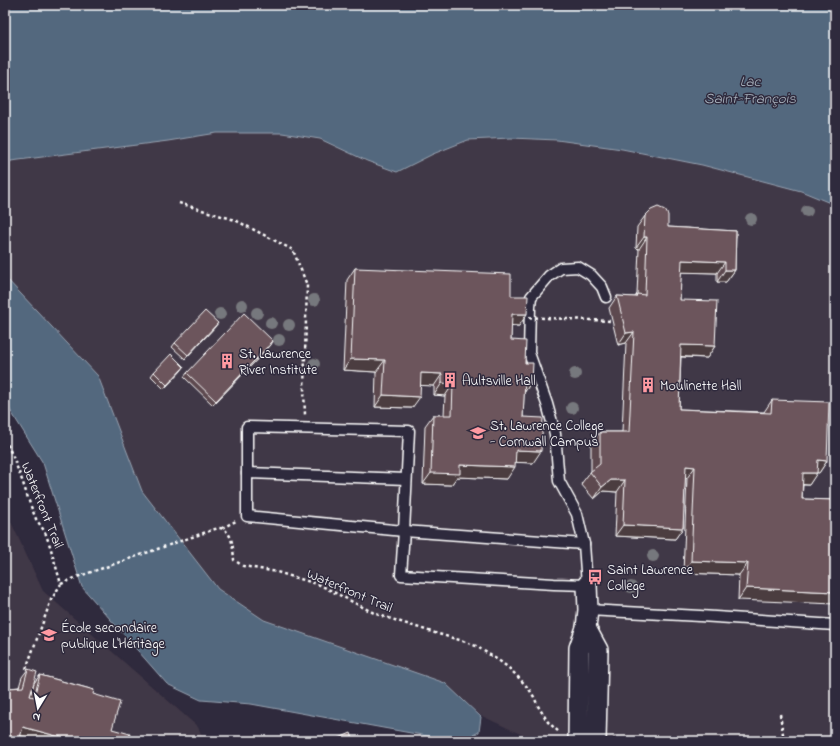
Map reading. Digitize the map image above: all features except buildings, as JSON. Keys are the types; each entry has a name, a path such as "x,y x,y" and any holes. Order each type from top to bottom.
{"street":[{"path":"587,585 588,619 579,648 587,739"}],"lane":[{"path":"584,544 404,531 247,516 247,427 409,431 404,531 401,575 587,585 584,544 577,514 559,481 555,434 547,404 529,353 530,306 531,298 550,276 561,268 578,268 591,275 602,287 606,297"},
{"path":"247,473 406,479"},
{"path":"588,619 835,625"}],"path":[{"path":"179,203 235,220 293,250 308,285 304,389 306,428"},
{"path":"519,317 612,321"},
{"name":"Waterfront Trail","path":"5,439 36,519 45,532 60,584 180,541 222,528 227,531 232,541 234,560 243,566 277,572 320,585 376,614 476,646 505,665 519,678 534,696 538,706 548,722 562,734 587,739 637,741"},
{"path":"26,670 51,600 60,584"},
{"path":"780,714 784,741"}],"shaded area":[{"name":"St. Lawrence College - Cornwall Campus","path":"217,133 282,133 320,139 367,161 397,172 433,154 468,140 511,138 557,140 622,149 702,165 801,191 835,205 835,741 535,741 480,715 445,683 264,620 218,589 142,491 98,376 5,277 5,168 11,161 168,141"},
{"name":"École secondaire publique L'Héritage","path":"5,509 43,591 198,727 204,741 5,741"}],"water":[{"name":"Lac Saint-François","path":"5,5 835,5 835,205 801,191 702,165 622,149 557,140 511,138 468,140 433,154 397,172 367,161 320,139 282,133 217,133 168,141 11,161 5,168"},
{"path":"5,277 98,376 142,491 218,589 264,620 445,683 481,717 479,732 461,741 455,741 251,704 201,700 167,684 82,587 43,463 5,402"}],"place":[{"name":"St. Lawrence River Institute","path":"227,361"},
{"name":"Aultsville Hall","path":"450,380"},
{"name":"Moulinette Hall","path":"648,385"},
{"name":"St. Lawrence College - Cornwall Campus","path":"478,433"},
{"name":"Saint Lawrence College","path":"595,577"},
{"name":"École secondaire publique L'Héritage","path":"49,635"}]}
